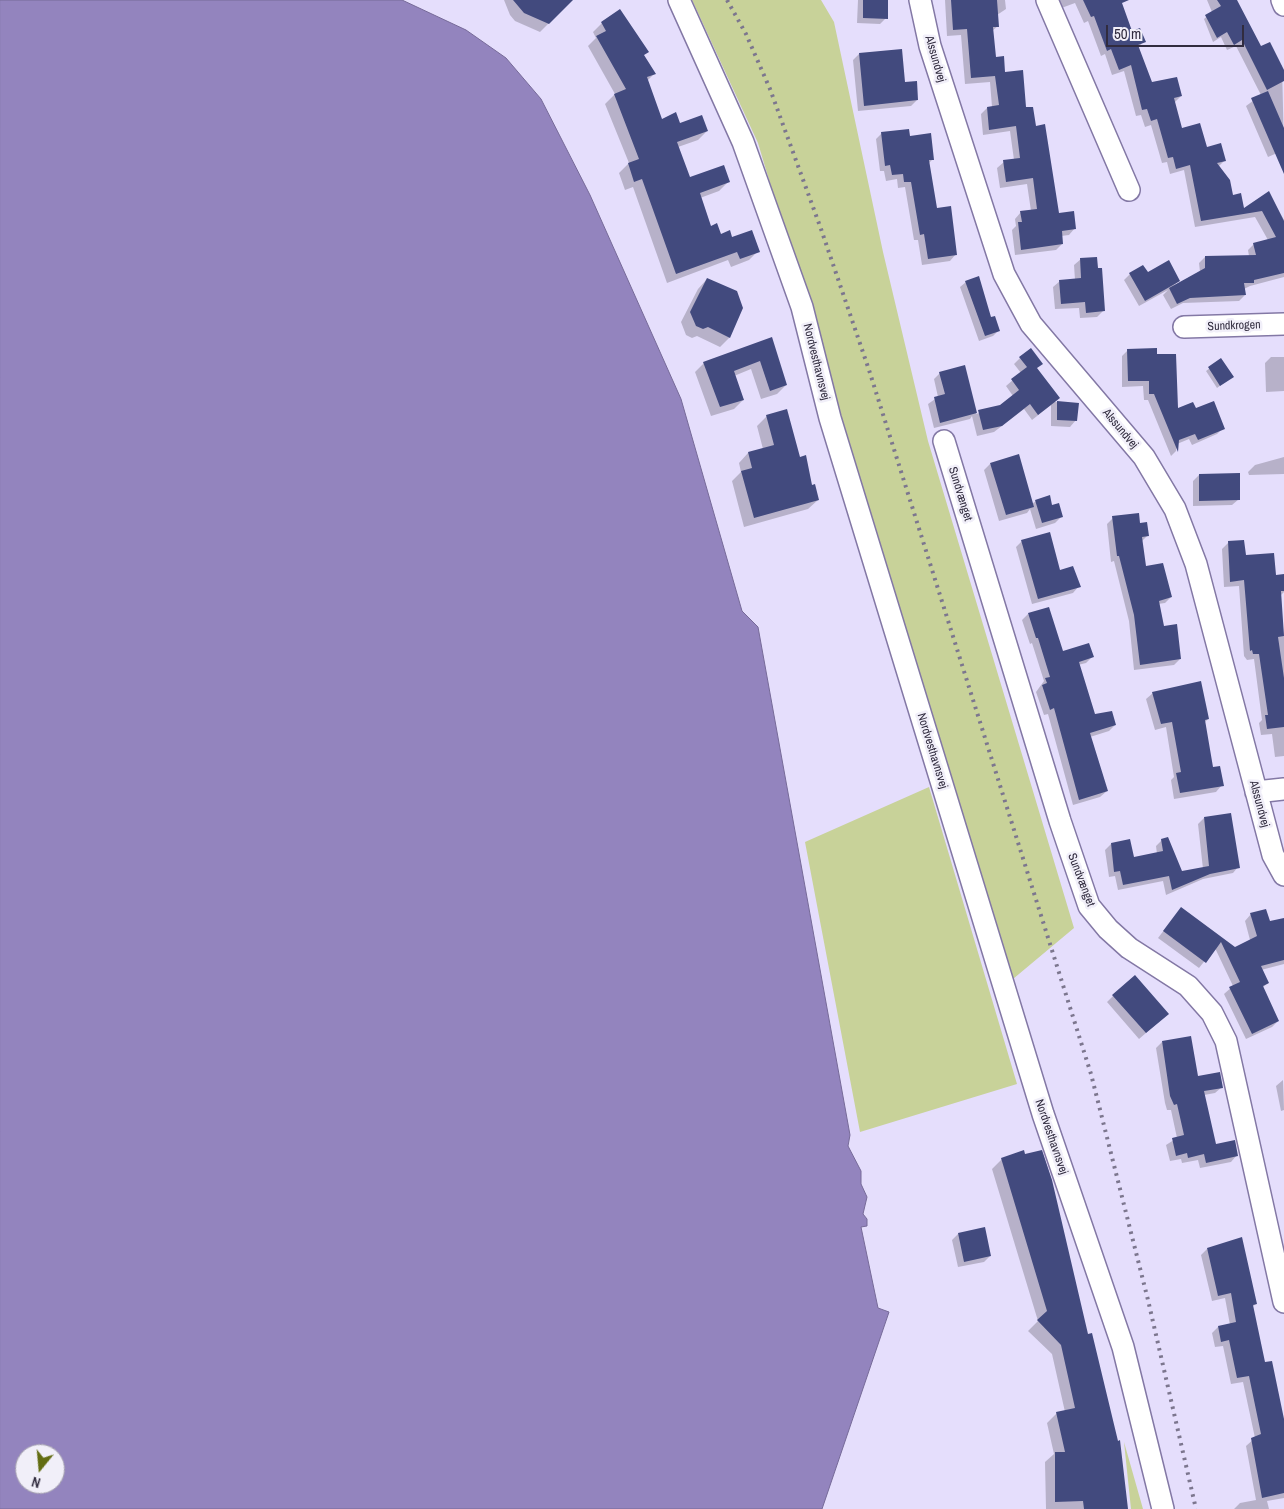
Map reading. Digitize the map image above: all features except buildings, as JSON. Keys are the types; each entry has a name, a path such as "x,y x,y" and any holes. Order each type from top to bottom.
{"street":[{"name":"Nordvesthavnsvej","path":"679,0 743,142 802,307 830,418 1043,1114 1123,1347 1163,1509"},
{"name":"Alssundvej","path":"920,0 930,46 1004,274 1031,324 1144,457 1175,509 1196,564 1273,856 1284,875"},
{"path":"1047,0 1129,190"},
{"path":"1282,0 1284,5"},
{"name":"Sundkrogen","path":"1184,327 1284,324"},
{"name":"Sundvænget","path":"944,441 1060,821 1089,906 1108,929 1128,948 1188,986 1212,1013 1226,1041 1284,1302"},
{"path":"1256,792 1284,789"}],"green space":[{"path":"692,0 821,0 834,22 883,252 928,441 1074,928 1013,979 883,561 758,143"},
{"path":"929,787 1017,1084 860,1132 805,842"},
{"path":"1124,1442 1143,1509 1131,1509"}],"shaded area":[{"path":"0,0 402,0 466,30 506,58 541,99 590,195 681,399 742,611 758,627 850,1135 848,1146 861,1171 861,1184 867,1197 863,1214 867,1219 867,1226 861,1227 878,1308 889,1312 822,1509 0,1509"}],"railway":[{"path":"727,0 746,34 770,89 821,229 869,370 1091,1074 1148,1300 1196,1509"}]}
